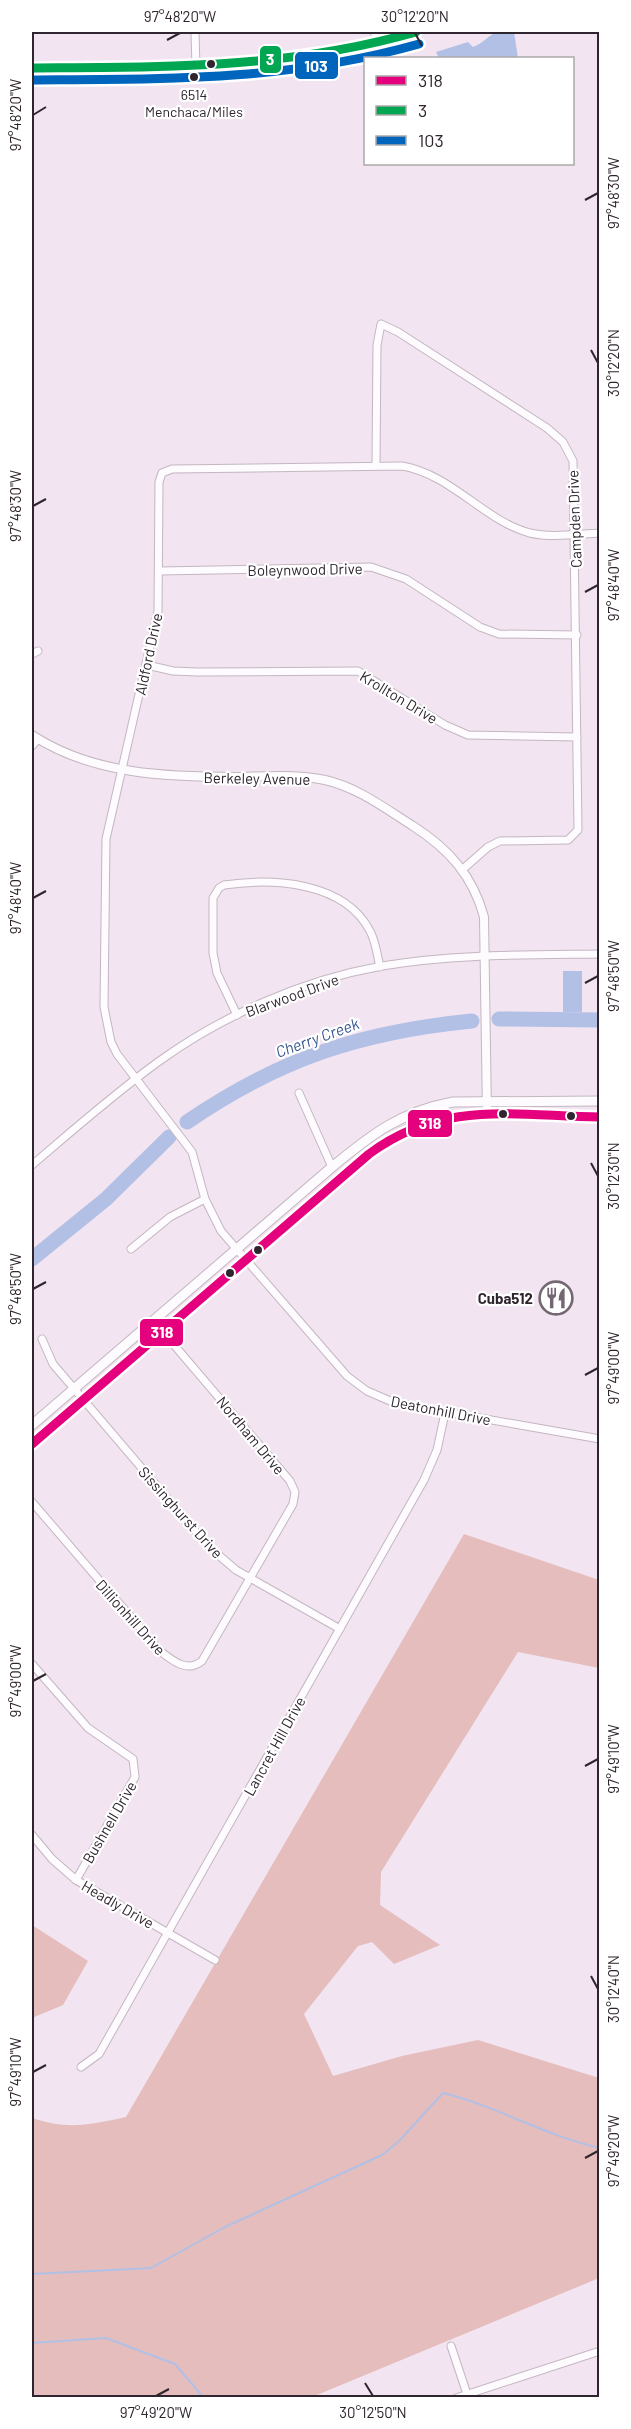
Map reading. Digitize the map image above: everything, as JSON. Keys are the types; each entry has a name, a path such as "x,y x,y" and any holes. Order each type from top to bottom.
{"main road":[{"path":"32,68 196,68 309,58 375,44 416,32"},
{"path":"584,1101 585,1117"},
{"path":"32,1425 370,1135 406,1115 453,1102 600,1101"},
{"path":"32,1444 387,1141 407,1129 433,1120 487,1115 600,1117"}],"street":[{"path":"195,32 196,68"},
{"path":"375,32 375,44"},
{"name":"Campden Drive","path":"376,465 377,336 381,324 398,332 537,421 563,442 573,461 577,635 576,834 568,840 558,841 500,841 488,847 463,869"},
{"name":"Aldford Drive","path":"236,1250 215,1222 205,1199 192,1152 123,1064 111,1042 104,1007 106,839 158,611 160,477 166,470 402,465 422,470 521,530 542,535 600,533"},
{"name":"Boleynwood Drive","path":"160,571 382,569 406,579 480,627 499,634 577,635"},
{"name":"Krollton Drive","path":"147,665 173,671 197,672 348,669 368,676 446,725 468,735 577,737"},
{"path":"32,746 35,737"},
{"name":"Berkeley Avenue","path":"35,737 67,753 122,770 187,777 295,776 326,780 374,801 440,845 463,869 481,908 486,956 487,1115"},
{"path":"237,1015 217,973 213,953 213,898 219,888 224,885 277,883 322,891 349,907 366,925 371,932 380,967"},
{"name":"Blarwood Drive","path":"32,1165 136,1079 175,1051 237,1015 313,984 380,967 486,956 600,954"},
{"path":"299,1093 332,1167"},
{"path":"131,1249 170,1217 205,1199"},
{"name":"Deatonhill Drive","path":"236,1250 338,1367 357,1384 395,1403 600,1439"},
{"name":"Nordham Drive","path":"163,1332 294,1486 293,1504 249,1578"},
{"name":"Sissinghurst Drive","path":"42,1339 53,1364 209,1547 227,1564 249,1578 340,1629"},
{"name":"Lancret Hill Drive","path":"81,2067 99,2054 433,1462 445,1413"},
{"name":"Dillionhill Drive","path":"32,1502 152,1643 181,1665 198,1664 206,1656 249,1578"},
{"name":"Bushnell Drive","path":"32,1664 79,1719 98,1736 128,1755 135,1765 135,1777 76,1880"},
{"name":"Headly Drive","path":"32,1835 52,1859 76,1880 215,1960"},
{"path":"451,2346 467,2394"},
{"path":"456,2397 600,2351"}],"shaded area":[{"path":"464,1534 599,1580 599,1668 518,1652 381,1872 380,1905 440,1945 394,1964 372,1942 358,1946 304,2014 333,2076 402,2056 478,2040 599,2078 599,2278 312,2397 32,2397 32,2118 57,2124 79,2125 126,2117"},
{"path":"32,1925 88,1961 63,2005 32,2018"}],"water":[{"path":"497,32 514,32 518,57 438,57 436,52 468,42 473,47"},
{"path":"563,971 582,971 582,1012 563,1012"}],"waterway":[{"name":"Cherry Creek","path":"499,1019 600,1020"},
{"name":"Cherry Creek","path":"187,1122 255,1081 322,1052 393,1033 472,1021"},
{"name":"Cherry Creek","path":"32,1259 106,1199 169,1137"},
{"path":"32,2274 151,2268 225,2227 382,2155 399,2141 443,2093 483,2105 560,2136 600,2148"},
{"path":"32,2343 106,2338 175,2364 204,2398"}],"transit line":[{"name":"3","path":"32,68 225,64 320,53 416,32"},
{"name":"103","path":"365,57 419,44"},
{"name":"103","path":"32,80 227,76 322,65 364,57"},
{"name":"318","path":"32,1444 369,1154 397,1137 424,1125 452,1118 480,1115 600,1117"}],"place":[{"name":"6514 Menchaca/Miles","path":"194,77"},
{"name":"Cuba512","path":"556,1298"}]}
